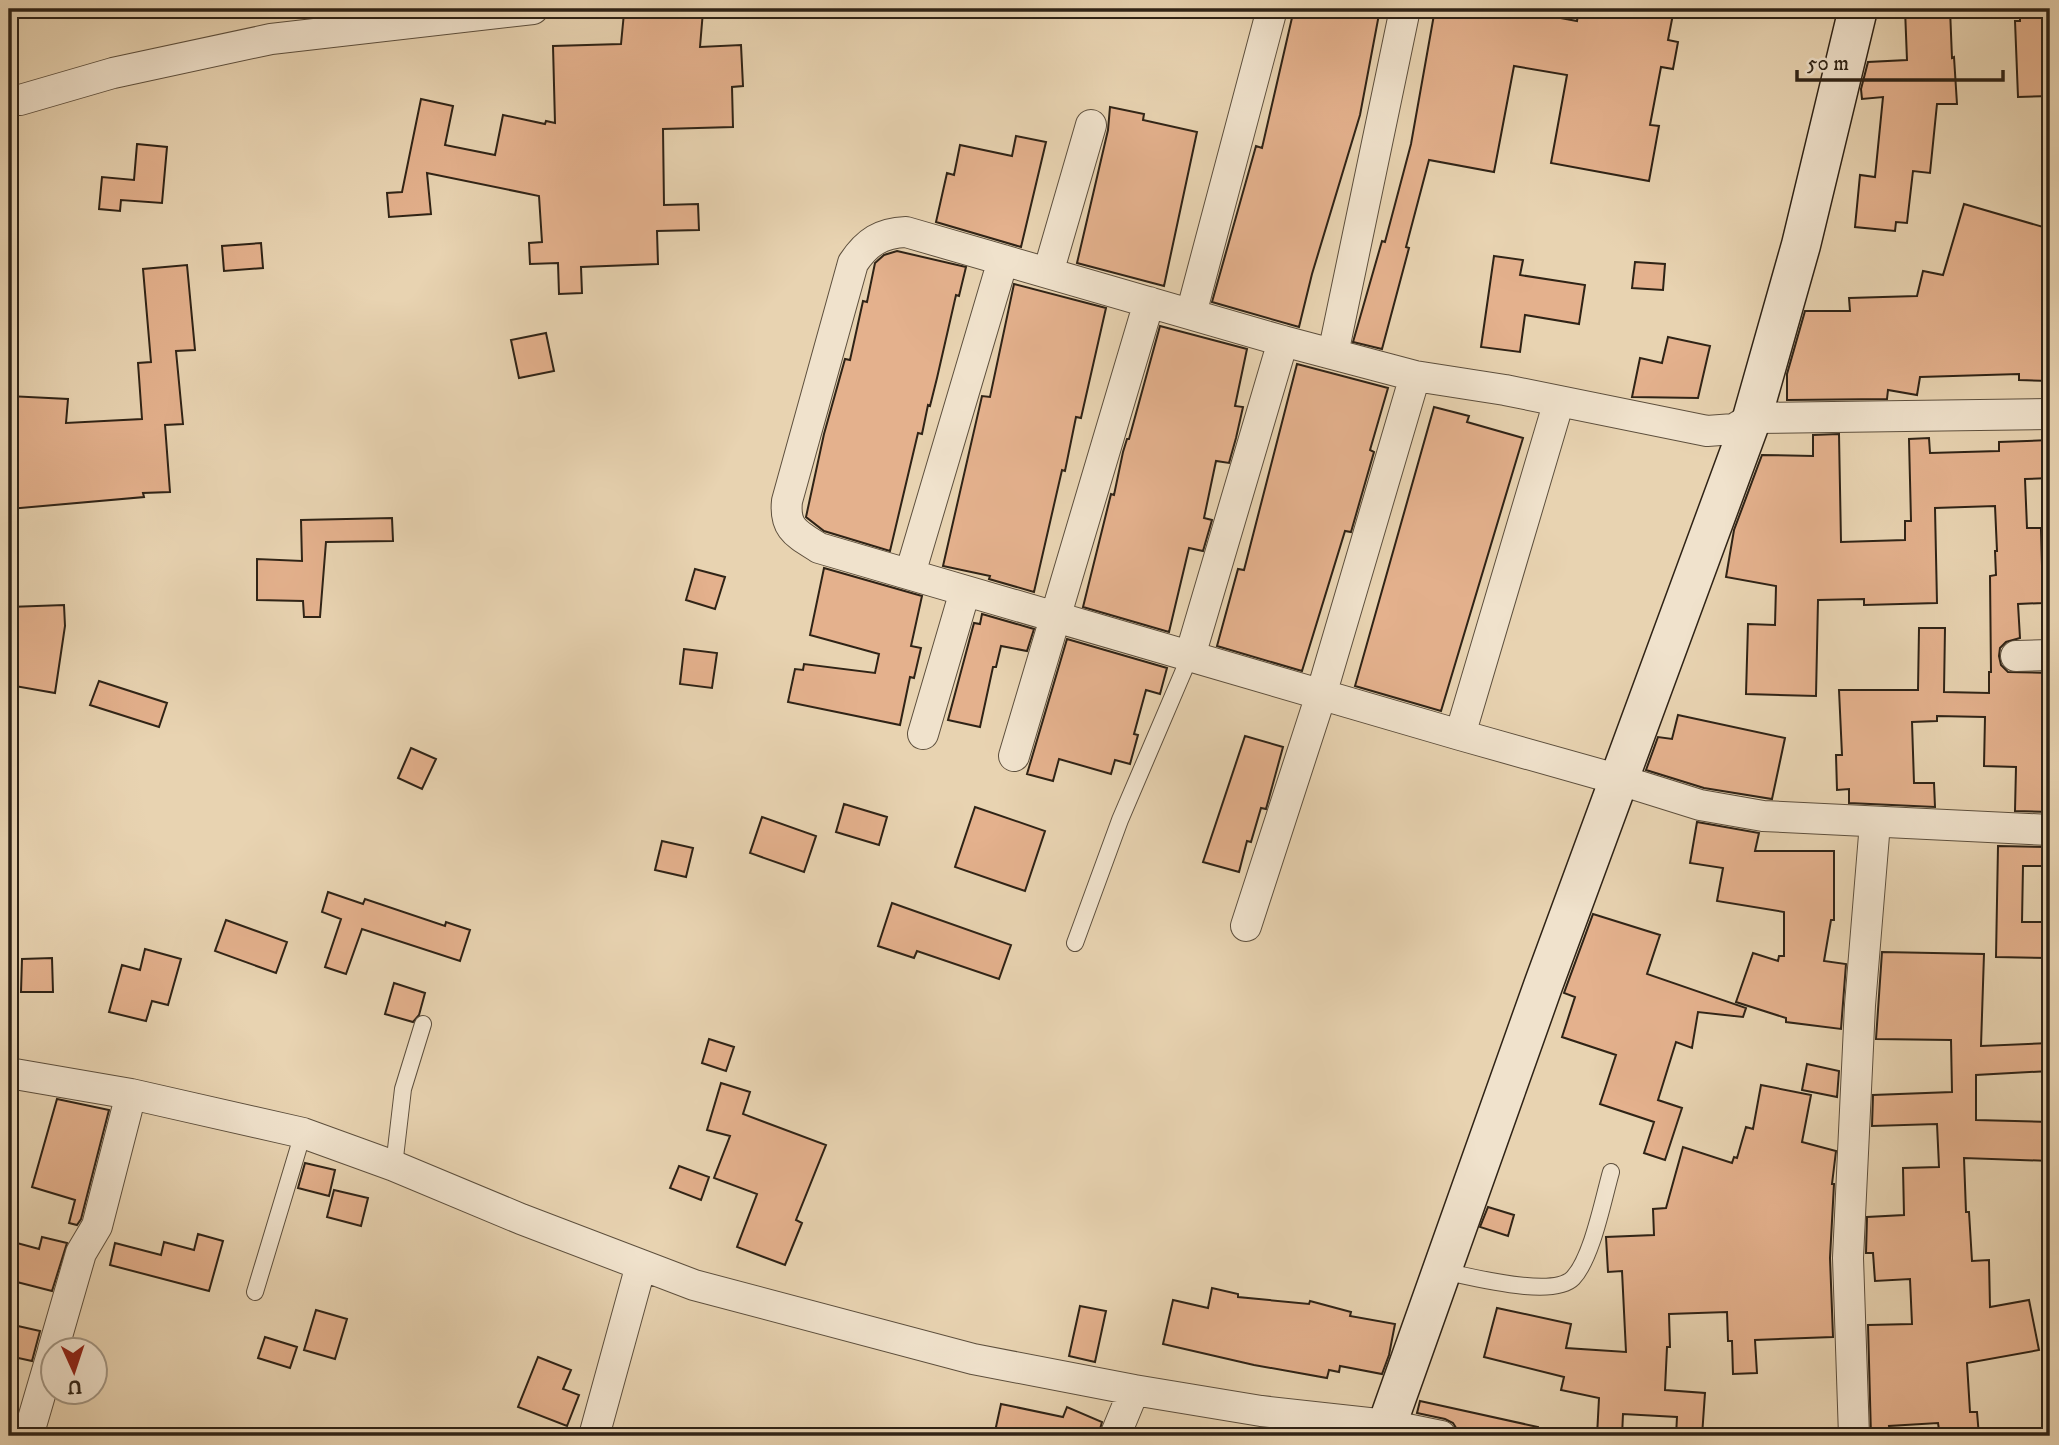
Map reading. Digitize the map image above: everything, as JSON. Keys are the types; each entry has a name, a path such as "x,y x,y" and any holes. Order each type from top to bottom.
{"street":[{"path":"9,100 20,100 113,73 186,56 271,39 533,9"},
{"path":"1191,314 1272,9"},
{"path":"1333,354 1405,9"},
{"path":"1384,1431 1544,983 1752,418 1801,245 1858,9"},
{"path":"1048,273 1091,125"},
{"path":"2050,414 1752,418 1734,429 1707,431 1415,376 1283,341 906,232 892,233 865,246 853,263 787,501 786,515 790,528 819,548 1620,780 1700,806 1763,816 2050,830"},
{"path":"910,574 1003,260"},
{"path":"1014,756 1149,302"},
{"path":"1190,656 1283,341"},
{"path":"1246,926 1321,695 1415,376"},
{"path":"1460,735 1559,401"},
{"path":"923,734 965,591"},
{"path":"2016,656 2050,654"},
{"path":"1854,1436 1848,1258 1860,1005 1875,823"},
{"path":"9,1073 131,1094 303,1133 694,1285 973,1359 1261,1411 1384,1431 1441,1436"},
{"path":"58,1336 81,1253 97,1226 131,1094"},
{"path":"594,1436 641,1265"},
{"path":"1115,1436 1134,1390"},
{"path":"28,1436 38,1402"}],"lane":[{"path":"1075,943 1120,820 1190,656"},
{"path":"394,1167 403,1090 423,1024"},
{"path":"255,1292 303,1133"},
{"path":"1442,1271 1530,1288 1560,1284 1572,1279 1588,1251 1611,1172"}],"building":[{"path":"680,9 703,11 700,47 741,45 743,86 732,87 733,127 663,129 664,205 698,204 699,230 657,231 658,264 581,267 582,293 559,294 558,263 530,264 529,243 542,242 539,196 427,173 431,214 389,217 387,193 402,192 421,99 453,106 445,145 495,155 503,115 545,124 546,121 555,123 553,46 621,44 624,13 680,17"},
{"path":"1294,9 1380,9 1360,115 1312,274 1299,327 1212,302 1256,146 1262,148"},
{"path":"1435,9 1529,9 1528,12 1577,21 1579,9 1674,9 1668,40 1678,42 1673,69 1661,67 1650,125 1659,126 1649,181 1551,163 1567,75 1514,66 1494,172 1429,160 1382,349 1353,342 1382,241 1385,242 1411,144"},
{"path":"1905,9 1950,9 1957,104 1937,104 1930,173 1913,171 1907,223 1896,222 1895,231 1855,227 1860,175 1875,177 1883,97 1862,99 1861,89 1868,62 1907,60"},
{"path":"2020,9 2050,9 2050,96 2018,97 2015,21 2020,21"},
{"path":"1110,107 1144,114 1143,120 1197,132 1164,286 1077,263 1108,130"},
{"path":"1016,136 1046,142 1021,247 936,222 947,173 954,175 960,145 1012,156"},
{"path":"137,144 167,147 162,203 121,200 120,211 99,209 102,177 134,180"},
{"path":"1964,204 2050,229 2050,381 2019,380 2019,374 1920,377 1917,395 1888,390 1887,399 1787,400 1787,374 1805,311 1850,311 1849,298 1917,296 1923,271 1943,275"},
{"path":"261,243 263,268 224,271 222,246"},
{"path":"897,251 966,267 959,296 956,295 922,434 918,433 890,551 824,531 806,517 824,434 845,359 850,360 863,301 867,302 875,263 884,255"},
{"path":"1494,256 1523,260 1520,275 1585,285 1579,324 1525,315 1520,352 1481,347"},
{"path":"1635,262 1665,264 1663,290 1632,288"},
{"path":"187,265 195,350 176,351 183,424 165,425 170,492 143,493 144,497 9,509 9,396 68,399 66,423 142,419 138,363 151,362 143,269"},
{"path":"1014,284 1106,308 1081,418 1076,417 1065,471 1062,470 1034,592 989,579 990,576 943,566 982,396 990,397"},
{"path":"1160,326 1247,349 1235,406 1243,407 1236,438 1229,463 1216,461 1204,518 1212,520 1203,551 1189,548 1169,632 1083,607 1111,494 1114,495 1123,452"},
{"path":"546,333 554,371 519,378 511,340"},
{"path":"1668,337 1710,346 1698,398 1632,397 1640,358 1662,363"},
{"path":"1297,364 1388,388 1370,450 1374,452 1351,532 1345,531 1302,671 1217,646 1238,569 1244,570"},
{"path":"1434,407 1469,416 1467,422 1523,438 1441,711 1355,686"},
{"path":"1839,434 1841,542 1905,540 1905,521 1911,521 1909,439 1929,438 1930,453 1999,451 1999,442 2050,440 2050,478 2025,479 2027,528 2041,528 2043,603 2018,604 2020,638 2006,642 2000,648 1999,656 2001,665 2008,672 2050,673 2050,812 2015,811 2016,767 1984,766 1985,717 1937,716 1937,721 1912,722 1914,783 1934,783 1935,807 1849,803 1849,789 1837,790 1836,755 1842,755 1839,690 1918,690 1919,628 1945,628 1944,692 1989,693 1990,576 1996,575 1997,551 1995,506 1935,508 1937,603 1864,605 1864,599 1818,600 1816,696 1746,694 1748,624 1775,625 1776,586 1726,577 1734,530 1762,455 1813,456 1813,435"},
{"path":"392,518 393,541 326,542 320,617 304,617 303,601 257,600 257,559 302,561 301,520"},
{"path":"824,568 922,596 911,646 921,648 914,678 910,677 900,725 788,702 795,669 803,670 804,664 875,673 879,654 810,635"},
{"path":"695,569 725,577 715,609 686,600"},
{"path":"64,605 65,626 55,693 9,685 9,607"},
{"path":"982,614 1034,629 1027,651 1001,646 996,667 993,667 980,727 948,720 974,623 980,624"},
{"path":"1067,639 1167,668 1160,694 1146,690 1134,734 1138,735 1130,764 1115,760 1111,774 1059,759 1053,781 1027,774"},
{"path":"684,649 717,653 712,688 680,684"},
{"path":"99,681 167,703 159,727 90,705"},
{"path":"1678,715 1785,738 1772,799 1704,788 1646,770 1658,737 1672,739"},
{"path":"1245,736 1283,747 1266,809 1261,808 1251,842 1247,841 1239,872 1203,862"},
{"path":"411,748 436,759 422,789 398,778"},
{"path":"844,804 887,817 879,845 836,832"},
{"path":"975,807 1045,831 1025,891 955,867"},
{"path":"762,817 816,836 804,872 750,853"},
{"path":"1697,822 1759,833 1755,851 1834,851 1834,920 1831,920 1824,961 1846,964 1841,1029 1786,1022 1786,1018 1736,1002 1753,953 1778,961 1779,956 1784,956 1784,912 1717,901 1723,868 1690,863"},
{"path":"662,841 693,848 686,877 655,870"},
{"path":"1998,846 2050,847 2050,866 2023,866 2022,922 2050,922 2050,958 1996,957"},
{"path":"328,892 363,904 365,899 445,926 446,922 470,930 460,961 362,929 346,974 325,967 341,919 322,912"},
{"path":"892,903 1011,945 999,979 917,951 914,958 878,946"},
{"path":"1593,914 1660,935 1647,974 1746,1008 1743,1017 1698,1012 1692,1048 1676,1042 1658,1100 1682,1108 1665,1160 1644,1153 1654,1122 1600,1104 1616,1055 1562,1037 1575,997 1564,993"},
{"path":"226,920 287,942 276,973 215,951"},
{"path":"145,949 181,959 168,1005 152,1001 146,1021 109,1012 122,965 140,970"},
{"path":"1882,952 1984,954 1981,1046 2050,1043 2050,1071 1976,1075 1976,1120 2050,1122 2050,1161 1964,1158 1966,1212 1969,1212 1972,1261 1989,1260 1990,1307 2029,1300 2039,1350 1967,1363 1970,1412 1977,1412 1979,1436 1940,1436 1938,1423 1889,1426 1890,1435 1871,1436 1868,1325 1912,1324 1910,1279 1875,1281 1873,1253 1866,1253 1867,1217 1904,1215 1903,1168 1939,1167 1937,1124 1872,1126 1873,1095 1952,1092 1951,1040 1876,1039"},
{"path":"52,958 53,992 21,992 22,959"},
{"path":"394,983 425,993 419,1015 413,1022 385,1014"},
{"path":"709,1039 734,1047 726,1071 702,1063"},
{"path":"1807,1064 1839,1071 1837,1097 1802,1090"},
{"path":"721,1083 750,1092 743,1114 826,1145 796,1220 802,1223 785,1265 737,1247 757,1194 714,1178 730,1136 707,1130"},
{"path":"1761,1085 1811,1095 1802,1142 1836,1151 1832,1184 1830,1258 1833,1337 1755,1340 1757,1373 1733,1374 1732,1341 1728,1341 1727,1312 1669,1314 1670,1347 1667,1347 1665,1390 1705,1393 1702,1436 1676,1436 1677,1417 1623,1414 1622,1436 1597,1436 1599,1398 1561,1390 1564,1377 1484,1357 1497,1308 1571,1324 1566,1348 1626,1352 1622,1271 1608,1272 1606,1237 1654,1235 1653,1209 1666,1208 1683,1147 1732,1163 1734,1157 1737,1158 1746,1127 1753,1129"},
{"path":"57,1099 109,1110 81,1219 77,1225 69,1223 75,1200 32,1187"},
{"path":"305,1163 335,1170 329,1196 298,1188"},
{"path":"679,1166 709,1177 701,1200 670,1188"},
{"path":"334,1190 368,1198 361,1226 327,1217"},
{"path":"1488,1207 1514,1215 1508,1236 1480,1227"},
{"path":"198,1234 223,1241 209,1291 110,1265 115,1243 161,1255 164,1242 194,1250"},
{"path":"42,1237 67,1243 52,1291 9,1280 17,1243 39,1249"},
{"path":"1212,1288 1238,1294 1238,1297 1309,1304 1310,1301 1351,1312 1350,1316 1395,1324 1382,1374 1340,1366 1339,1372 1329,1370 1327,1378 1163,1344 1173,1300 1208,1308"},
{"path":"1080,1306 1106,1311 1095,1362 1069,1356"},
{"path":"316,1310 347,1319 335,1359 304,1350"},
{"path":"9,1324 40,1331 32,1361 9,1356"},
{"path":"265,1337 297,1347 290,1368 258,1358"},
{"path":"538,1357 571,1370 563,1389 579,1395 567,1426 518,1407"},
{"path":"1420,1401 1538,1427 1537,1436 1479,1436 1458,1431 1453,1423 1445,1419 1417,1413"},
{"path":"1001,1404 1063,1417 1067,1407 1102,1422 1098,1436 994,1436"}]}
